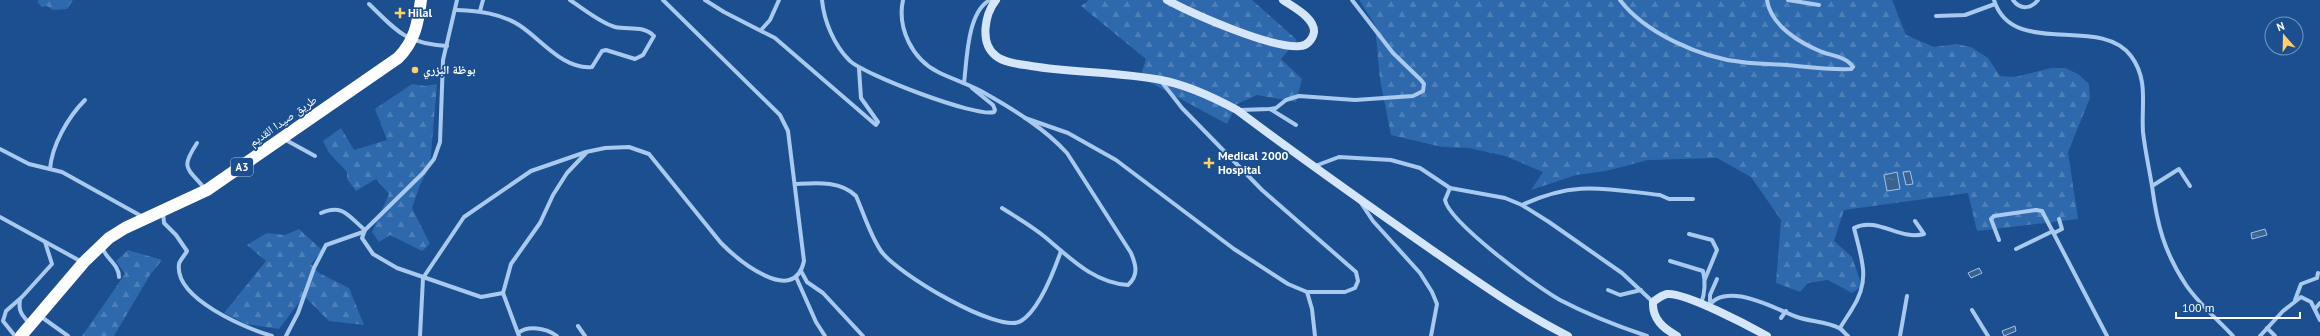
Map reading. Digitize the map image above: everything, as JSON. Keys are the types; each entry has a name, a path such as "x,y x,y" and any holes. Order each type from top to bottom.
{"highway":[{"name":"طريق صيدا القديم","path":"40,315 84,262 102,244 125,228 163,212 207,190 284,139 398,58 412,41 419,20 421,0"},
{"name":"A3","path":"21,336 40,315"}],"street":[{"path":"286,336 298,313 314,268 326,245 364,231 423,173 434,159 440,142 444,60 457,10 458,0"},
{"path":"480,11 483,0"},
{"path":"457,10 492,13 518,24 556,54 579,67 592,67 602,51 606,50 635,59 643,55 654,36 651,33 642,29 615,27 570,0"},
{"path":"420,336 423,278 464,217 531,171 586,152 605,148 636,148 649,154 733,254 774,280 787,280 796,277 801,271 804,261 788,131 780,115 663,0"},
{"path":"705,0 724,12 761,30 787,46 876,124 878,122 862,98 859,69"},
{"path":"761,30 770,20 779,0"},
{"path":"822,0 832,36 838,48 859,69 935,99 983,112 994,112 995,108 966,84"},
{"path":"903,0 902,13 904,32 910,45 920,57 936,71 966,84 1025,118 1056,140 1067,152 1131,253 1136,266 1136,274 1128,285 1108,281 1081,267 1044,236 1002,208"},
{"path":"966,84 972,28 976,14 982,5 990,0"},
{"path":"996,0 987,16 986,27 989,47 996,56 1009,62 1042,68 1160,80 1195,90 1237,110 1313,167 1458,268 1530,314 1568,336"},
{"path":"1167,0 1189,12 1259,38 1286,45 1304,46 1310,41 1314,33 1312,25 1305,16 1283,0"},
{"path":"1237,110 1276,108 1286,100 1299,96 1355,100 1413,96 1423,91 1424,84 1421,80 1393,53 1352,0"},
{"path":"1620,0 1630,13 1658,32 1679,44 1712,55 1742,62 1851,69 1853,67 1847,60 1823,52 1790,34 1770,11 1767,0 1762,0"},
{"path":"1788,0 1819,5"},
{"path":"2013,0 2019,6 2025,7 2033,5 2038,0"},
{"path":"1936,16 1965,15 1994,2 2000,13 2018,27 2043,33 2104,39 2121,47 2131,56 2140,75 2144,94 2143,131 2154,208 2160,234 2169,257 2186,284 2233,336"},
{"path":"369,4 388,23 412,41 424,44 447,46"},
{"path":"1025,118 1068,132 1116,160 1256,264 1288,284 1307,292 1350,291 1357,285 1358,277 1350,267 1262,190 1182,108 1160,80"},
{"path":"50,169 54,147 77,108 85,100"},
{"path":"1270,109 1296,125"},
{"path":"284,139 315,156"},
{"path":"197,143 186,160 187,168 207,190"},
{"path":"0,149 30,164 62,172 146,218"},
{"path":"556,336 551,332 533,328 524,329 519,334 503,293 511,264 540,223 553,195 567,173 586,152"},
{"path":"1313,167 1339,157 1391,160 1420,168 1450,188 1490,194 1522,204 1605,261 1641,290 1653,302"},
{"path":"2152,186 2179,169 2190,186"},
{"path":"794,184 827,184 849,189 856,196 882,252 899,269 949,300 1002,322 1012,324 1020,322 1032,309 1047,283 1061,251"},
{"path":"1522,204 1547,193 1576,188 1582,190 1595,187 1660,195 1669,199 1693,199"},
{"path":"1450,188 1445,200 1450,212 1489,248 1558,299 1598,317 1647,336"},
{"path":"1357,198 1373,221 1420,273 1432,292 1437,304 1430,336"},
{"path":"321,213 331,209 341,210 364,231"},
{"path":"1999,240 1991,219 1998,214 2042,211 2107,336"},
{"path":"163,212 164,223 176,235 187,251 180,263 180,273 184,283 196,296 229,321 272,336"},
{"path":"0,217 84,262"},
{"path":"2016,249 2062,229 2059,219"},
{"path":"1840,328 1852,310 1864,283 1865,270 1854,228 1872,224 1908,236 1924,234 1915,222"},
{"path":"364,231 362,238 373,254 397,268 481,297 503,293"},
{"path":"1689,234 1712,240 1717,250 1705,279"},
{"path":"15,336 3,321 6,311 20,300 52,264 45,242"},
{"path":"102,244 104,253 115,266 119,277"},
{"path":"1670,261 1703,271 1705,279 1704,294 1706,305"},
{"path":"801,271 807,282 822,293 863,336"},
{"path":"2295,300 2301,284 2317,278 2318,274"},
{"path":"796,277 816,322 825,336"},
{"path":"1706,305 1717,279"},
{"path":"1608,290 1620,295 1641,290"},
{"path":"1307,292 1312,309 1315,336"},
{"path":"1653,302 1667,294 1706,305 1767,336"},
{"path":"1900,336 1907,296"},
{"path":"1706,305 1720,297 1742,297 1763,301 1803,319 1840,328 1848,336"},
{"path":"2260,336 2295,300 2300,297 2309,299 2320,320"},
{"path":"20,300 19,307 21,314 31,325"},
{"path":"1653,302 1652,311 1658,321 1673,335"},
{"path":"2315,309 2320,303"},
{"path":"1972,310 1988,336"},
{"path":"1781,318 1786,311"},
{"path":"40,315 68,336"},
{"path":"578,326 585,336"},
{"path":"2267,328 2275,336"}],"green space":[{"path":"39,0 73,0 67,9 53,10 47,6 42,7 37,2"},
{"path":"1089,0 1252,0 1297,40 1281,59 1302,79 1296,102 1257,95 1237,104 1227,124 1140,77 1146,59 1081,6"},
{"path":"1359,0 1892,0 1906,35 1934,47 1956,44 1971,47 1988,58 2000,76 2015,77 2051,68 2065,68 2078,74 2089,84 2090,98 2068,152 2078,219 1977,231 1968,193 1844,210 1834,241 1852,257 1862,286 1852,293 1828,280 1808,283 1800,292 1776,283 1781,220 1751,177 1717,158 1648,160 1606,171 1576,175 1531,190 1543,172 1505,156 1469,148 1442,147 1391,135 1380,80 1375,25"},
{"path":"412,84 425,86 437,84 430,166 420,185 412,208 430,244 422,251 390,235 379,242 372,232 389,194 376,179 356,191 347,179 347,172 329,153 323,141 341,128 354,150 387,140 375,109"},
{"path":"299,229 322,250 311,264 319,273 349,288 364,325 329,321 304,296 279,329 246,324 224,313 266,261 247,245 267,233 285,235"},
{"path":"128,250 162,260 150,275 114,336 82,336 125,274 116,261"}],"water":[{"path":"1910,171 1913,184 1906,185 1903,172"},
{"path":"1897,172 1900,189 1887,191 1884,175"},
{"path":"2265,229 2267,235 2252,239 2251,233"},
{"path":"1979,268 1982,273 1971,278 1968,273"},
{"path":"2015,326 2016,331 2004,336 2002,331"}],"place":[{"name":"Hilal","path":"400,13"},
{"name":"بوظة البزري","path":"415,70"},
{"name":"Medical 2000 Hospital","path":"1209,163"}]}
